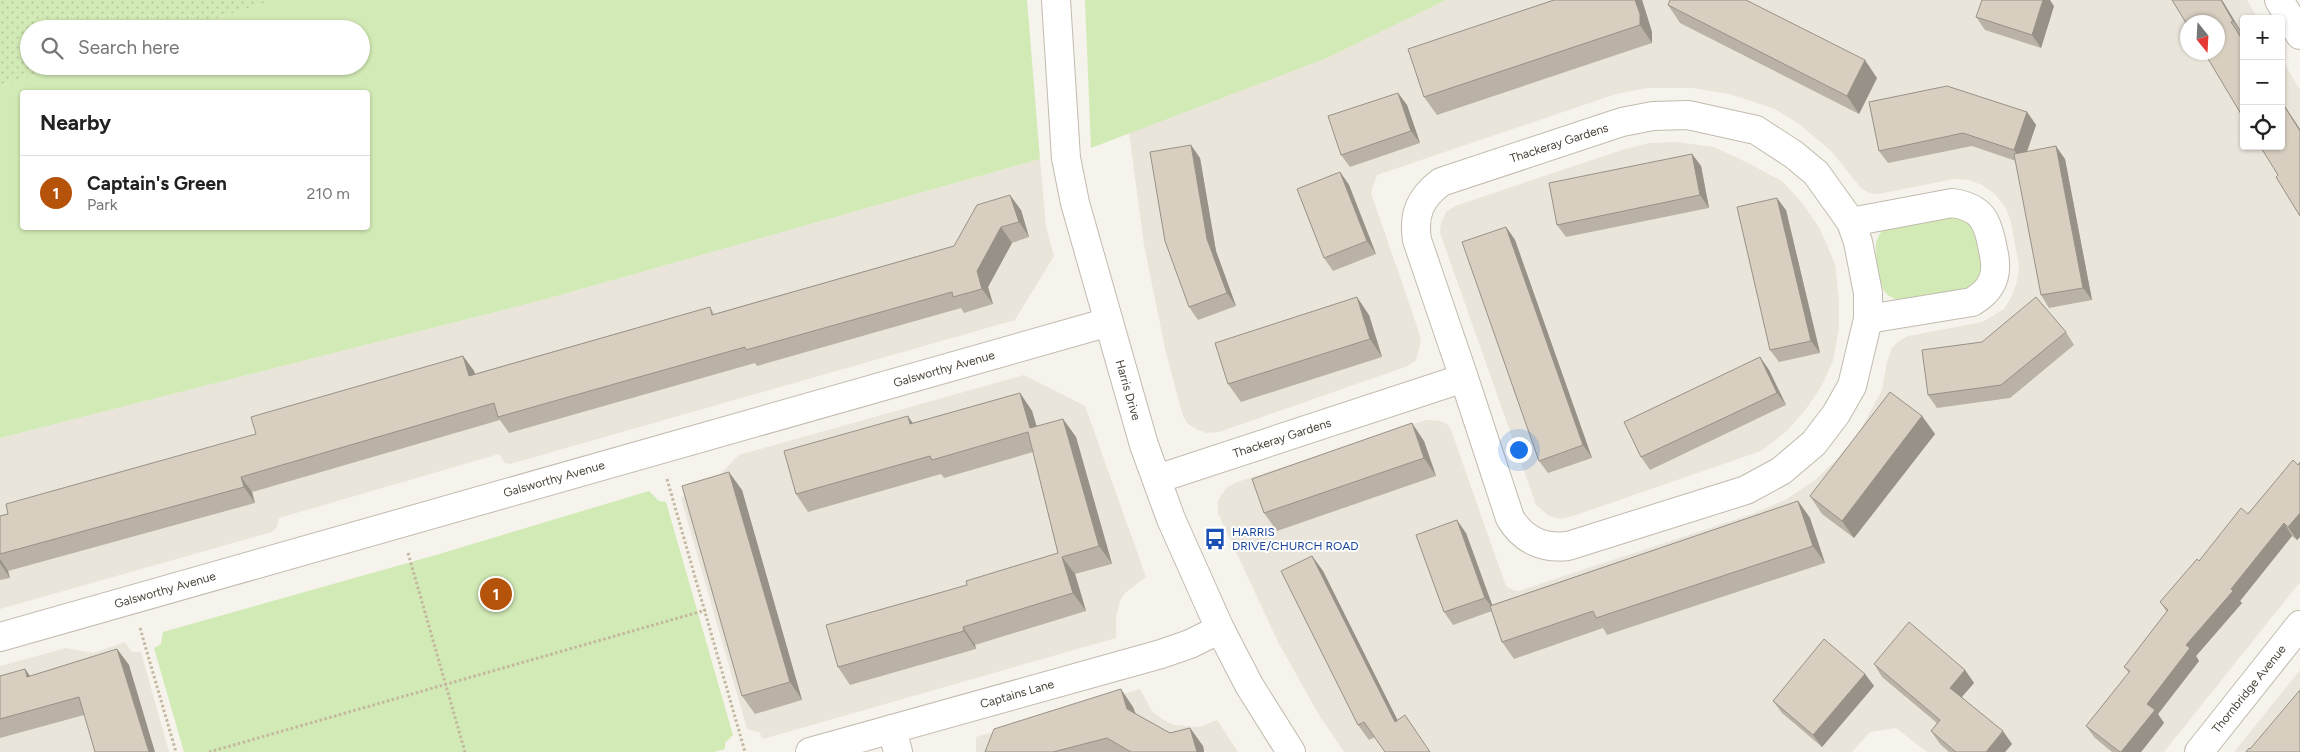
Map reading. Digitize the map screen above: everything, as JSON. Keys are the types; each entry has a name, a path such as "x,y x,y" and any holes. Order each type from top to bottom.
{"street":[{"name":"Harris Drive","path":"1056,0 1066,158 1075,203 1144,444 1171,519 1220,629 1249,685 1291,752"},
{"path":"2279,0 2300,35"},
{"name":"Thackeray Gardens","path":"1688,115 1756,130 1793,154 1816,174 1851,222 1858,242 1868,293 1868,319 1862,353 1848,393 1836,414 1814,443 1781,471 1746,490 1568,546 1553,548 1541,545 1517,530 1510,518 1417,240 1414,222 1419,206 1430,191 1441,182 1622,122 1653,116 1688,115"},
{"path":"1851,222 1952,203 1965,205 1983,218 1989,227 1996,263 1990,286 1984,294 1972,302 1868,319"},
{"name":"Galsworthy Avenue","path":"0,636 1109,322"},
{"name":"Thackeray Gardens","path":"1157,479 1464,378"},
{"name":"Thornbridge Avenue","path":"2199,752 2300,626"},
{"name":"Captains Lane","path":"810,752 895,740 1161,654 1190,644 1220,629"}],"path":[{"path":"658,449 706,610 745,752"},
{"path":"399,523 465,752"},
{"path":"132,599 176,752"},
{"path":"209,752 706,610"}],"shaded area":[{"path":"1446,0 2247,0 2256,15 2240,15 2240,150 2285,150 2285,65 2300,90 2300,582 2164,752 1927,752 1896,728 1870,732 1852,752 1344,752 1319,715 1278,642 1218,513 1218,501 1226,488 1237,482 1426,420 1441,421 1447,424 1451,430 1506,586 1519,591 1752,514 1785,500 1815,480 1837,459 1858,434 1882,390 1887,362 1892,348 1899,341 1908,336 1982,322 2004,309 2012,296 2019,267 2011,222 2006,208 1995,194 1982,185 1968,180 1954,179 1878,194 1869,193 1861,188 1832,152 1799,124 1775,109 1729,94 1692,88 1648,88 1616,94 1377,175 1371,193 1418,329 1421,341 1416,360 1408,366 1219,432 1207,433 1188,424 1183,416 1166,353 1144,245 1129,133 1327,58"},
{"path":"1676,142 1714,147 1750,164 1783,182 1803,204 1820,229 1835,264 1839,299 1839,328 1833,361 1821,387 1806,409 1787,431 1761,451 1573,516 1561,519 1549,516 1536,505 1440,233 1441,223 1446,212 1455,206 1622,150 1649,143"},
{"path":"1040,159 1046,227 1054,256 1015,320 510,464 505,463 499,454 279,518 277,527 272,532 0,609 0,438 546,299"},
{"path":"1024,375 1085,406 1146,577 1125,593 1120,601 1116,618 1116,638 763,739 759,732 747,729 681,498 688,492 690,483 720,474 739,455"},
{"path":"125,642 132,652 141,652 169,752 0,752 0,666 66,648 93,653"},
{"path":"2300,670 2300,752 2234,752"},
{"path":"1140,689 1152,711 1174,725 1199,727 1217,720 1238,752 976,752 976,737"}],"green space":[{"path":"0,0 275,0 212,20 20,20 20,75 35,75 0,86"},
{"path":"275,0 1027,0 1040,159 546,299 0,438 0,86 35,75 370,75 370,20 212,20"},
{"path":"1085,0 1446,0 1327,58 1091,148"},
{"path":"1947,216 1968,223 1974,231 1981,258 1981,268 1980,274 1974,283 1959,291 1921,299 1900,300 1889,296 1881,284 1877,262 1876,245 1879,235 1883,230"},
{"path":"649,491 659,501 666,502 733,735 725,743 725,749 714,752 184,752 154,648 161,644 163,632 436,555"}],"building":[{"path":"1554,0 1635,0 1640,14 1640,25 1424,97 1408,49"},
{"path":"1670,0 1746,0 1865,60 1847,96 1668,5"},
{"path":"1982,0 2043,0 2032,35 1976,17"},
{"path":"2172,0 2221,0 2240,36 2240,112 2209,60 2225,60 2225,15 2181,15"},
{"path":"1947,86 2027,112 2014,150 1963,133 1879,151 1869,102"},
{"path":"1398,93 1411,131 1341,155 1328,116"},
{"path":"2285,107 2300,131 2300,216 2276,177 2278,175 2262,150 2285,150"},
{"path":"1191,145 1207,239 1227,293 1189,307 1165,241 1150,152"},
{"path":"2056,146 2083,288 2041,295 2014,154"},
{"path":"1692,154 1700,195 1557,225 1549,183"},
{"path":"1340,172 1367,241 1324,258 1297,189"},
{"path":"1010,195 1019,222 1001,227 977,271 982,289 953,297 952,292 746,350 745,347 498,417 494,403 241,477 244,487 0,554 0,516 8,514 6,504 256,434 251,417 463,356 469,376 710,307 712,315 954,246 977,205"},
{"path":"1777,198 1811,341 1770,350 1737,207"},
{"path":"1506,227 1583,445 1539,461 1462,242"},
{"path":"1357,297 1370,339 1228,384 1215,343"},
{"path":"2036,297 2066,332 2001,385 1928,395 1922,350 1982,342"},
{"path":"1760,357 1777,393 1641,457 1624,422"},
{"path":"1890,392 1922,416 1842,521 1810,496"},
{"path":"1020,393 1030,428 1063,419 1099,546 1062,557 1073,593 963,627 964,631 838,667 826,625 967,585 966,581 1058,553 1028,432 932,460 930,456 796,494 784,451 908,416 910,424"},
{"path":"1412,423 1424,458 1264,513 1252,479"},
{"path":"2293,460 2298,465 2300,462 2300,513 2288,527 2284,523 2231,589 2233,591 2186,645 2190,648 2147,704 2155,710 2120,752 2086,726 2130,671 2124,667 2168,610 2160,602 2197,559 2199,561 2241,508 2248,514"},
{"path":"729,472 790,682 742,696 682,486"},
{"path":"1798,501 1813,546 1596,618 1593,611 1502,642 1490,606"},
{"path":"1457,520 1485,598 1444,612 1416,535"},
{"path":"1312,556 1395,722 1405,715 1430,752 1385,752 1364,722 1358,725 1281,571"},
{"path":"1909,622 1965,670 1950,688 2003,731 1986,752 1956,752 1931,731 1940,720 1874,664"},
{"path":"1824,639 1865,674 1813,735 1773,701"},
{"path":"117,649 149,752 95,752 79,697 0,719 0,676 25,669 27,677"},
{"path":"1121,689 1127,709 1170,733 1190,728 1197,752 1131,752 1107,738 1053,752 985,752 994,729"},
{"path":"2300,690 2300,752 2246,752 2250,749"}],"place":[{"name":"HARRIS DRIVE/CHURCH ROAD","path":"1215,539"},
{"name":"Captain's Green","path":"496,594"}]}
